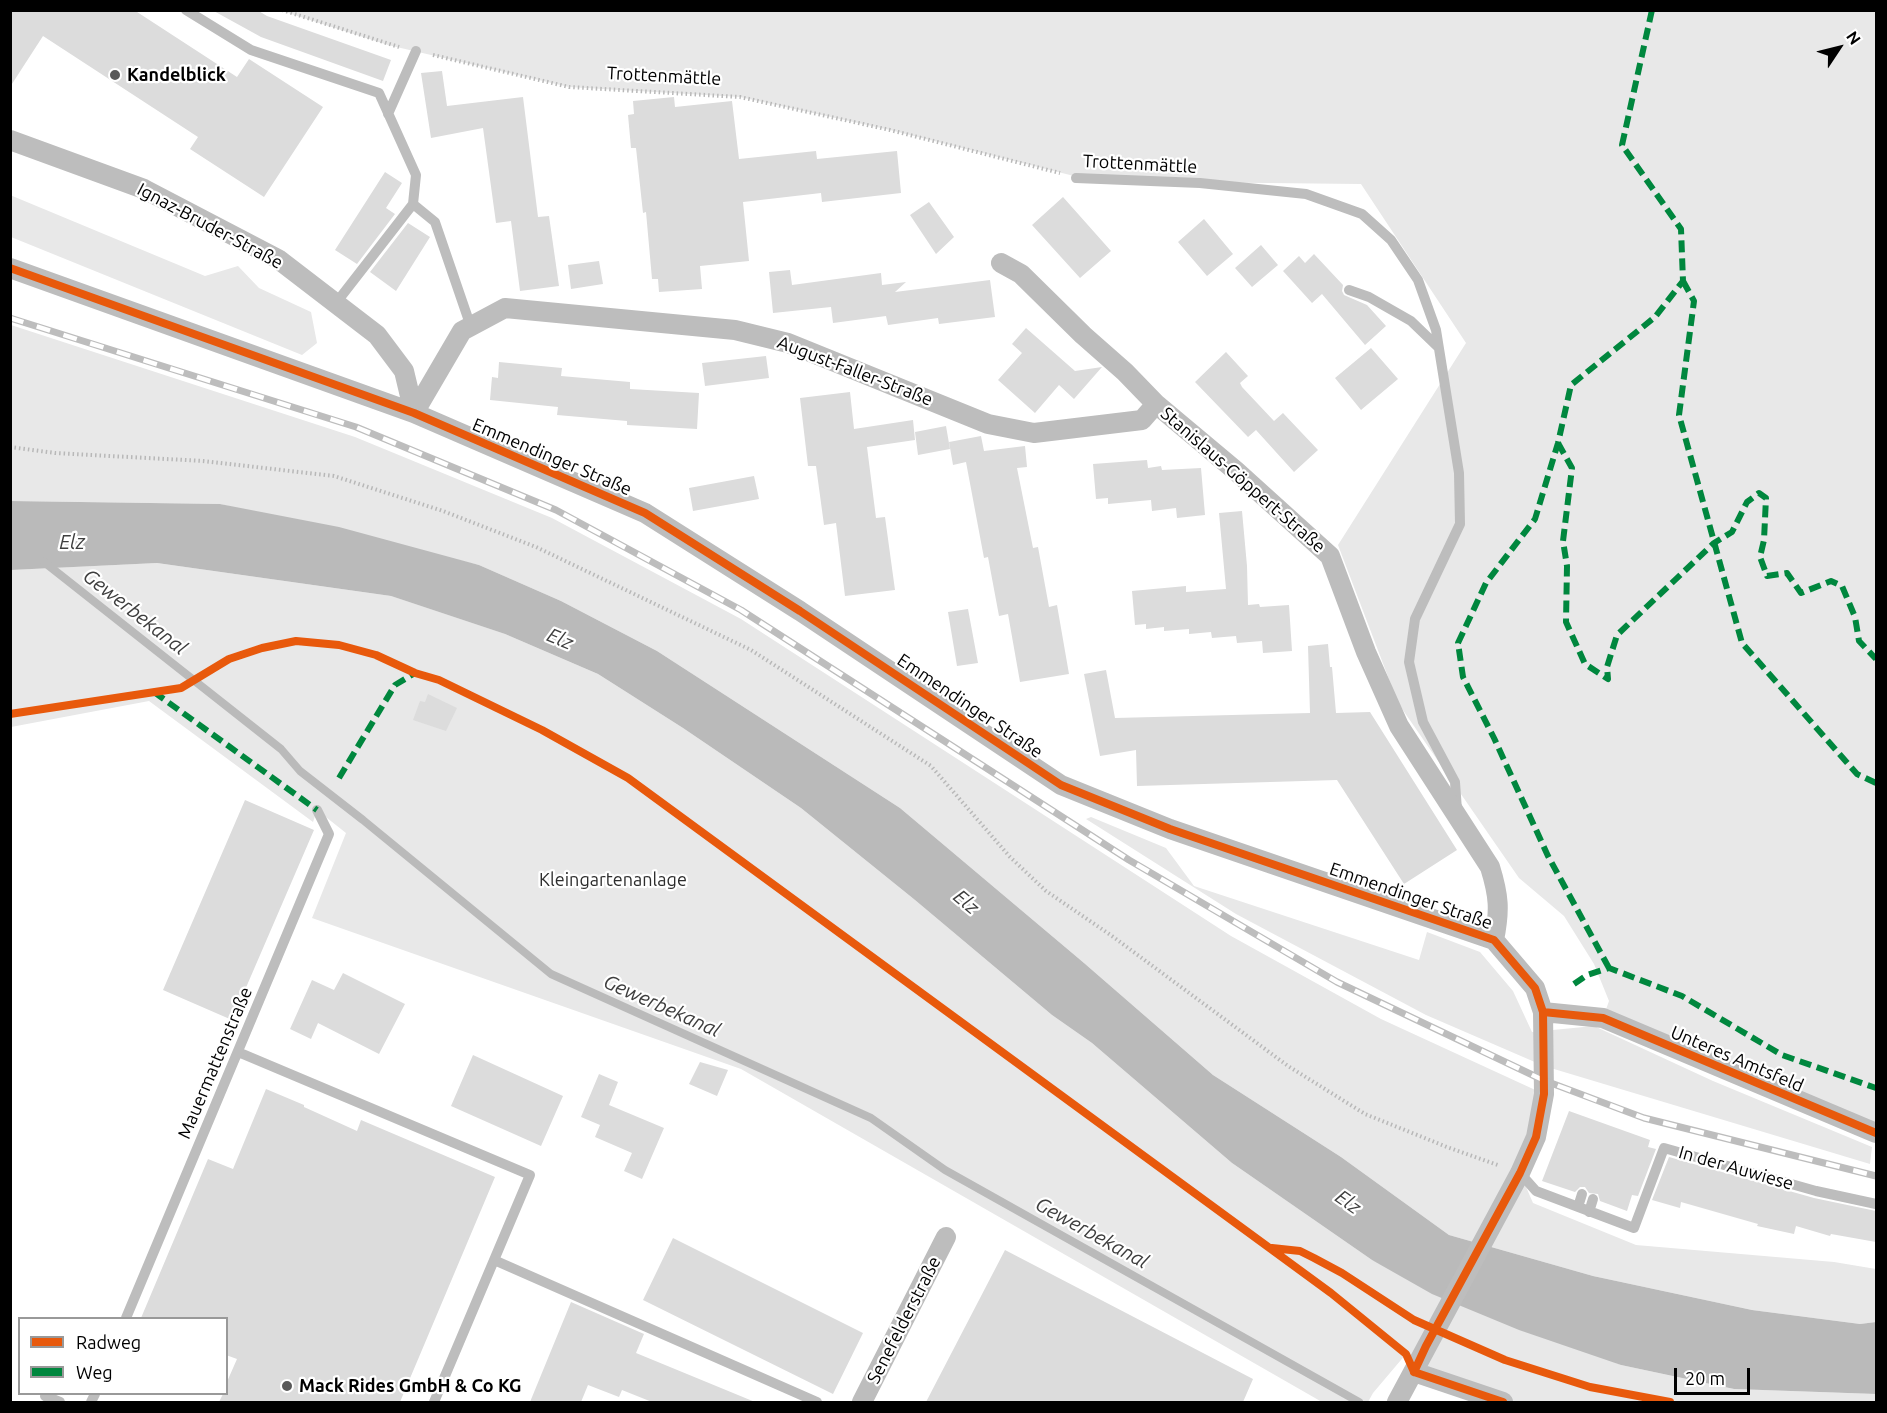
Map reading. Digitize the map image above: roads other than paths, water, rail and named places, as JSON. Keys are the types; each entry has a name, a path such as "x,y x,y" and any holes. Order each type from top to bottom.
{"street":[{"name":"Ignaz-Bruder-Straße","path":"10,140 144,189 278,259 377,335 404,371 414,413"},
{"name":"Stanislaus-Göppert-Straße","path":"1001,263 1021,274 1156,404 1236,471 1330,556 1366,652 1399,726 1490,867 1498,893 1497,926 1494,940"},
{"name":"Emmendinger Straße","path":"10,268 414,413 645,513 800,611 1061,785 1170,829 1494,940 1535,988 1543,1012 1544,1094 1536,1137 1517,1178 1397,1402"},
{"name":"August-Faller-Straße","path":"414,413 462,332 505,309 735,330 788,343 988,424 1034,434 1142,420 1156,404"},
{"name":"Unteres Amtsfeld","path":"1543,1012 1603,1018 1876,1133"},
{"name":"Senefelderstraße","path":"862,1402 946,1237"},
{"path":"1414,1372 1503,1402"}],"lane":[{"path":"186,10 251,50 379,93 416,175 413,204 336,303"},
{"path":"388,114 416,51"},
{"name":"Trottenmättle","path":"1076,178 1200,183 1306,194 1362,214 1391,240 1418,280 1436,330 1459,473 1460,524 1415,619 1409,662 1423,722 1455,782 1458,818"},
{"path":"413,204 435,222 471,327"},
{"path":"1348,290 1369,297 1411,321 1438,347"},
{"name":"Mauermattenstraße","path":"126,1317 328,834 320,815"},
{"path":"238,1052 530,1175 434,1402"},
{"name":"In der Auwiese","path":"1517,1178 1536,1191 1634,1228 1664,1148 1816,1191 1876,1204"},
{"path":"1583,1209 1588,1197"},
{"path":"494,1260 817,1402"},
{"path":"45,1396 60,1402"}],"water":[{"name":"Elz","path":"10,501 220,504 339,527 479,565 561,601 657,651 900,808 1213,1075 1341,1157 1449,1235 1593,1276 1752,1310 1860,1324 1876,1322 1876,1394 1734,1389 1621,1365 1519,1330 1432,1294 1372,1260 1232,1163 1092,1043 1052,1015 801,808 598,674 505,634 391,596 157,563 11,570"}],"waterway":[{"name":"Gewerbekanal","path":"44,562 281,749 300,771 551,974 871,1118 945,1170 1359,1402"}],"railway":[{"path":"10,318 356,427 556,510 741,610 1129,860 1337,982 1543,1080 1644,1118 1876,1176"}],"place":[{"name":"Kandelblick","path":"115,75"},
{"name":"Mack Rides GmbH & Co KG","path":"287,1386"}],"park label":[{"name":"Kleingartenanlage","path":"613,880"}]}
